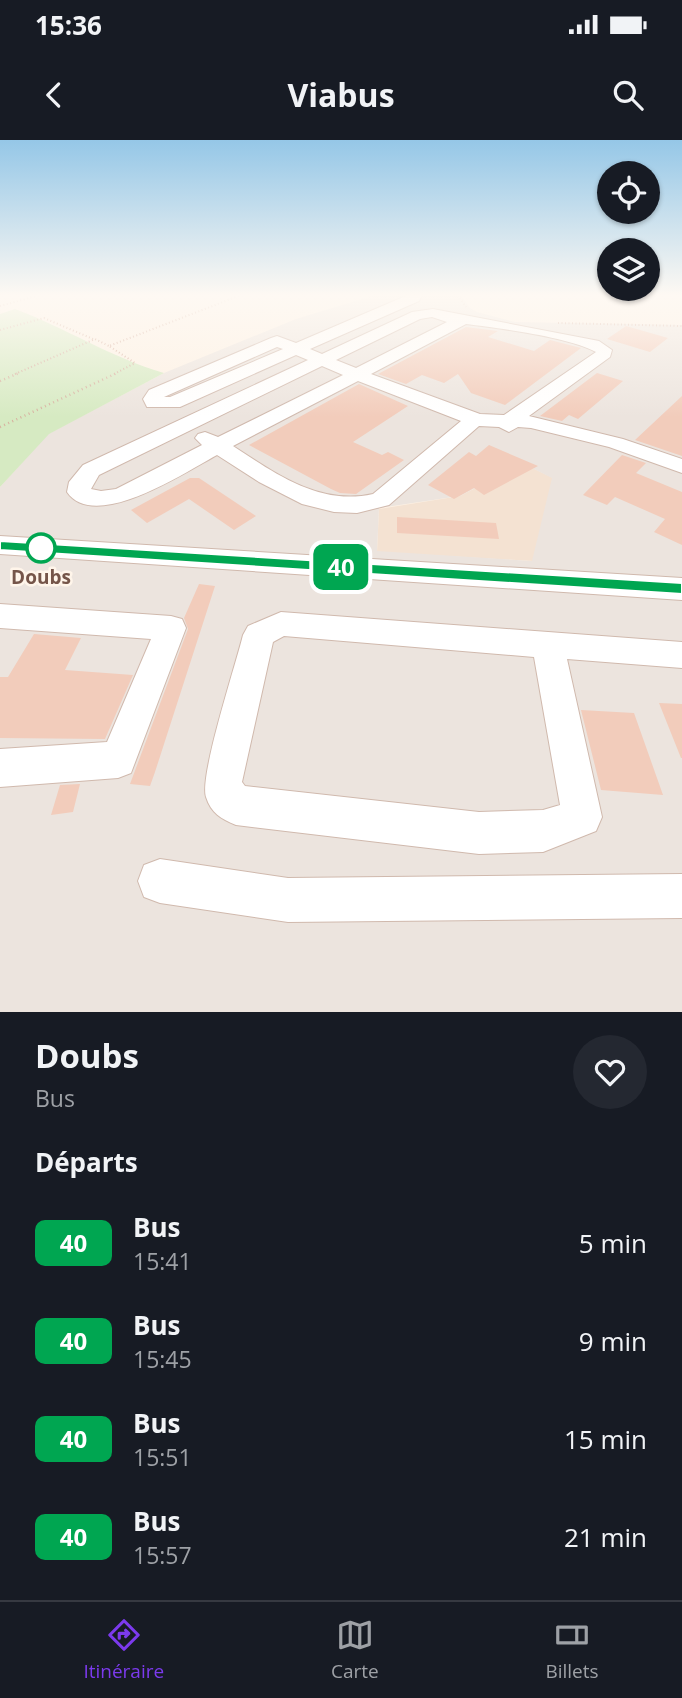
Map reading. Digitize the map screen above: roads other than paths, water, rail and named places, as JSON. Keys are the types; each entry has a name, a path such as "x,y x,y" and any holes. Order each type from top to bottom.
{"street":[{"path":"291,336 156,394 152,400 155,403 173,403 326,336"},
{"path":"373,336 91,470 78,486 79,492 87,498 102,499 123,495 432,336"},
{"path":"496,421 604,355 604,350 593,344 556,336"},
{"path":"277,341 357,374 496,421 621,452 682,475"},
{"path":"185,425 309,500 331,506 365,506 381,500 471,422 531,422 616,443 682,466"},
{"path":"0,545 682,589"},
{"path":"0,616 171,628 118,760 0,768"},
{"path":"548,645 582,817 543,831 479,833 236,805 225,795 223,782 259,635 281,624 682,655"},
{"path":"160,881 288,900 682,896"}],"place":[{"name":"Doubs","path":"41,548"}]}
